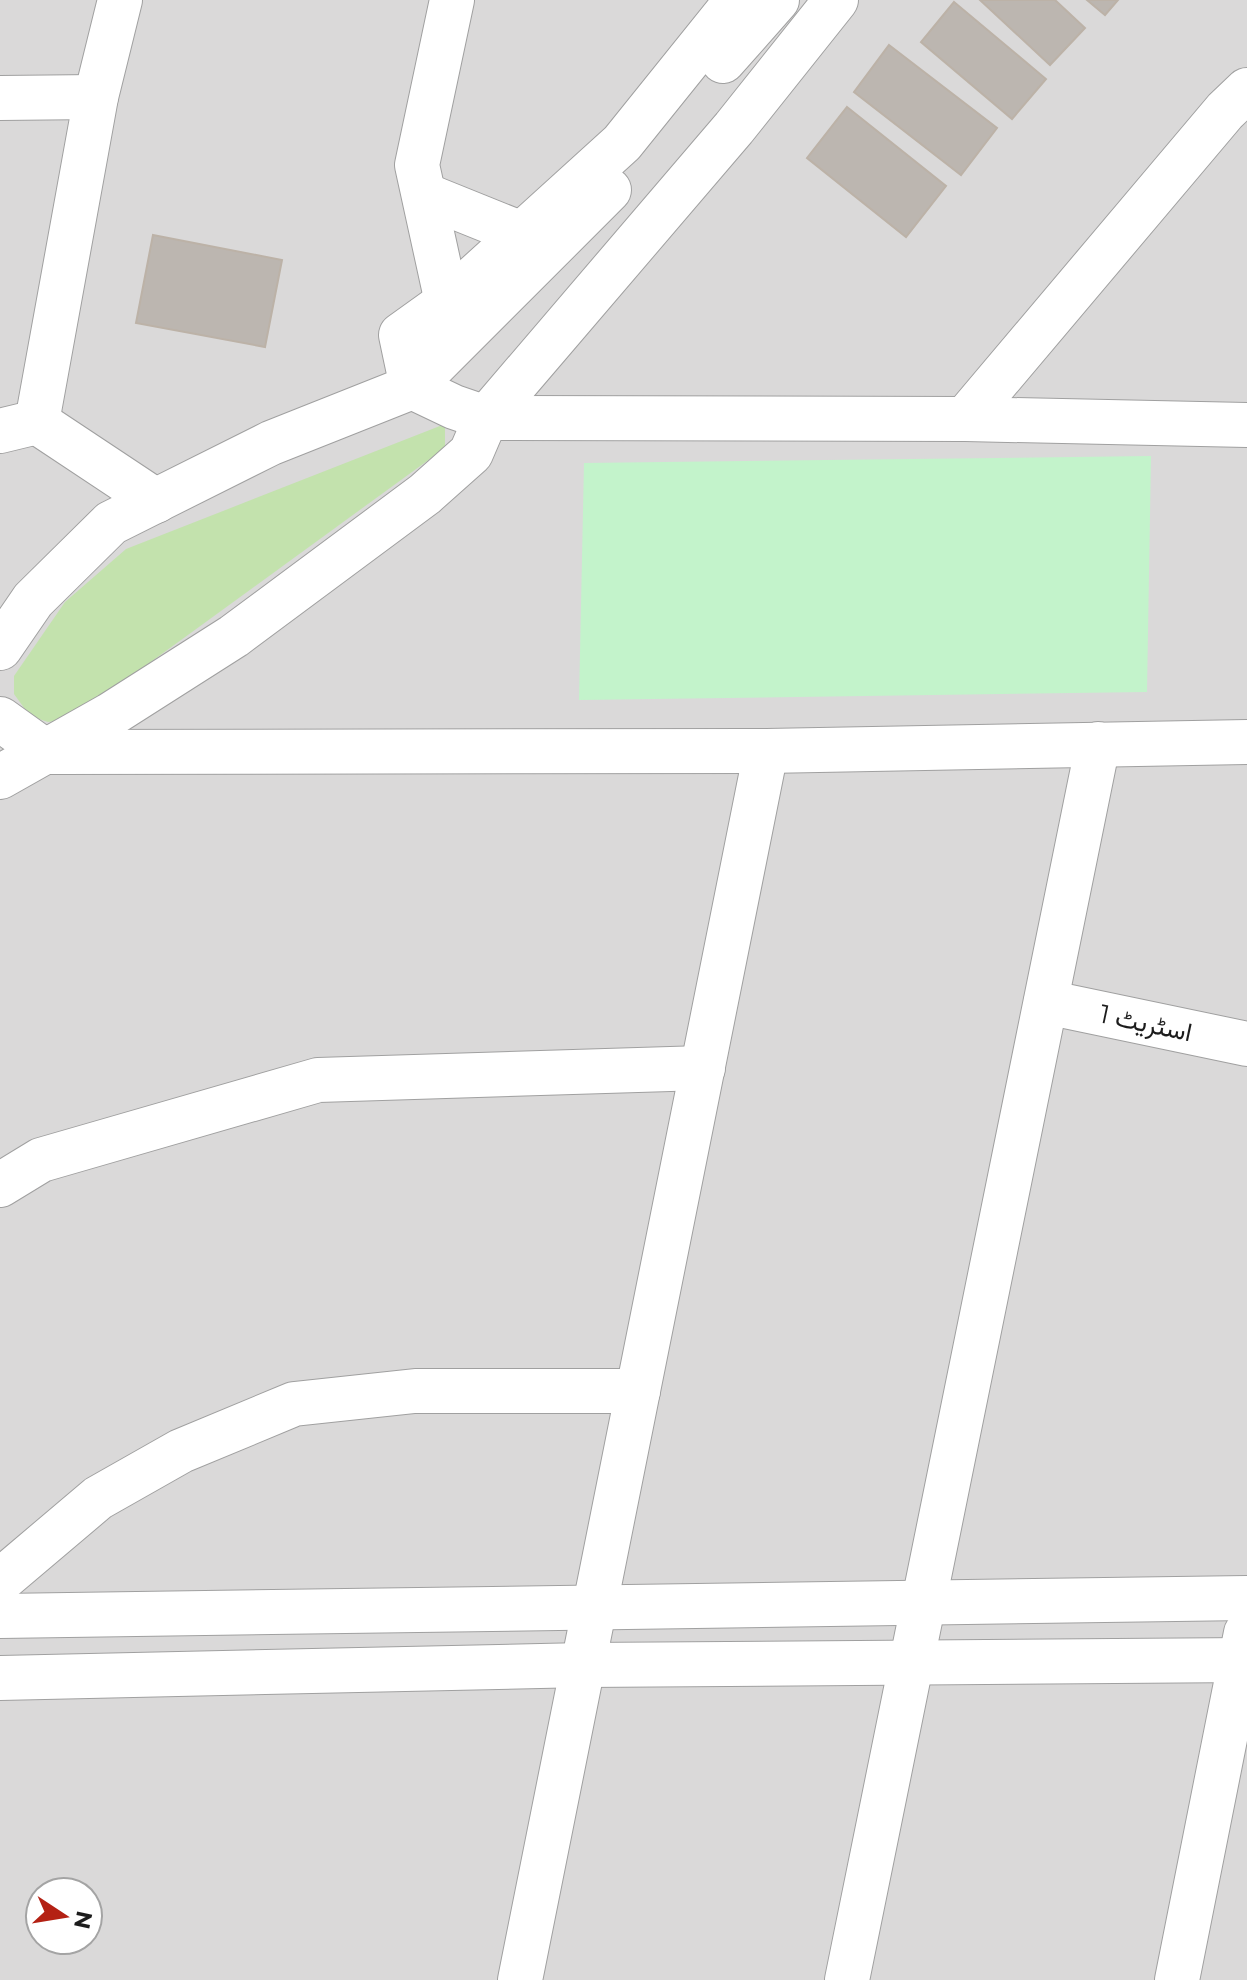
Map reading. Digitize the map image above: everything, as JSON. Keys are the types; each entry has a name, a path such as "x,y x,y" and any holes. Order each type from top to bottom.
{"street":[{"path":"120,0 19,426 156,501"},
{"path":"447,302 417,165 452,0"},
{"path":"412,387 401,335 447,302 622,143 737,0"},
{"path":"0,648 33,600 111,523 271,443 412,387 584,217 777,0"},
{"path":"0,777 234,636 413,504 471,453 486,418 734,128 836,0"},
{"path":"965,419 1225,111 1247,90"},
{"path":"0,98 96,97"},
{"path":"425,195 522,234"},
{"path":"412,387 486,418 965,419 1247,425"},
{"path":"0,719 46,752 766,751 1247,742"},
{"path":"847,1980 1098,744"},
{"path":"520,1980 766,751"},
{"name":"اسٹریٹ 1","path":"1046,1002 1247,1044"},
{"path":"0,1185 41,1160 318,1080 703,1068"},
{"path":"0,1581 98,1498 181,1451 294,1404 415,1391 638,1391"},
{"path":"0,1616 595,1605 1247,1598"},
{"path":"0,1678 584,1665 911,1662 1245,1649 1177,1980"}],"shaded area":[{"path":"0,0 1247,0 1247,1980 0,1980"}],"green space":[{"path":"445,424 445,448 115,688 62,720 48,722 30,716 14,694 14,676 65,602 126,549"},
{"path":"1151,456 1147,692 579,700 584,463"}],"building":[{"path":"980,0 1055,0 1085,28 1050,65"},
{"path":"1087,0 1118,0 1105,15"},
{"path":"954,2 1046,79 1012,119 921,42"},
{"path":"889,45 997,128 961,175 854,92"},
{"path":"847,107 946,186 906,237 807,158"},
{"path":"153,235 282,260 265,347 136,323"}]}
